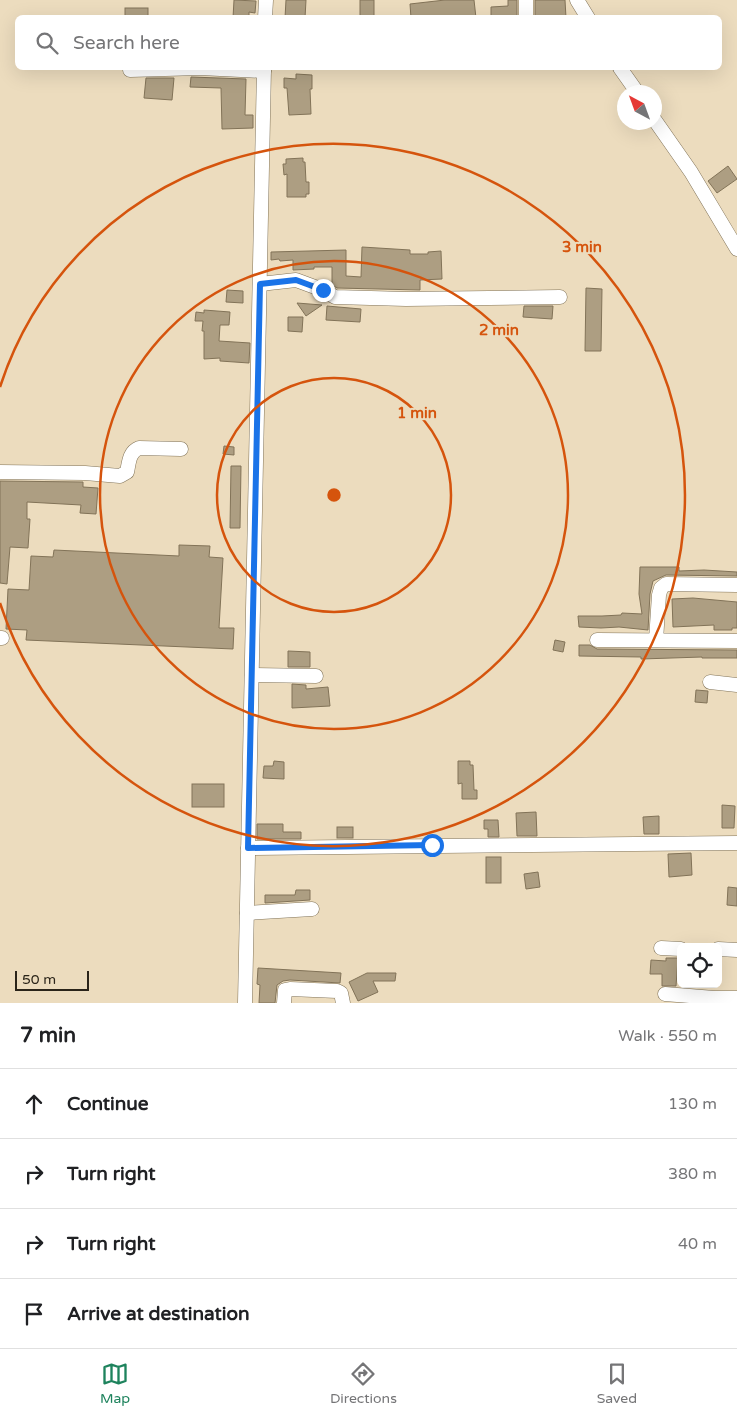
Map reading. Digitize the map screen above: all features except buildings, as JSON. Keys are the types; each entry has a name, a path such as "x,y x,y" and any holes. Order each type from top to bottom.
{"street":[{"path":"265,15 266,0"},
{"path":"526,0 526,15"},
{"path":"577,0 586,15"},
{"path":"245,1003 264,70"},
{"path":"621,70 632,85"},
{"path":"662,130 691,172 737,249"},
{"path":"260,284 296,280 323,290 335,297 406,299 560,297"},
{"path":"0,472 85,473 120,476 127,472 134,450 139,448 181,449"},
{"path":"656,640 659,595 661,588 666,584 737,585"},
{"path":"597,640 737,641"},
{"path":"252,675 316,676"},
{"path":"710,682 737,685"},
{"path":"248,848 737,843"},
{"path":"247,913 312,909"},
{"path":"661,948 677,949"},
{"path":"722,949 737,950"},
{"path":"284,1003 285,990 290,989 338,991 341,993 343,1003"},
{"path":"666,994 737,998"}],"route":[{"path":"323,290 296,280 260,284 248,848 432,845"}]}
